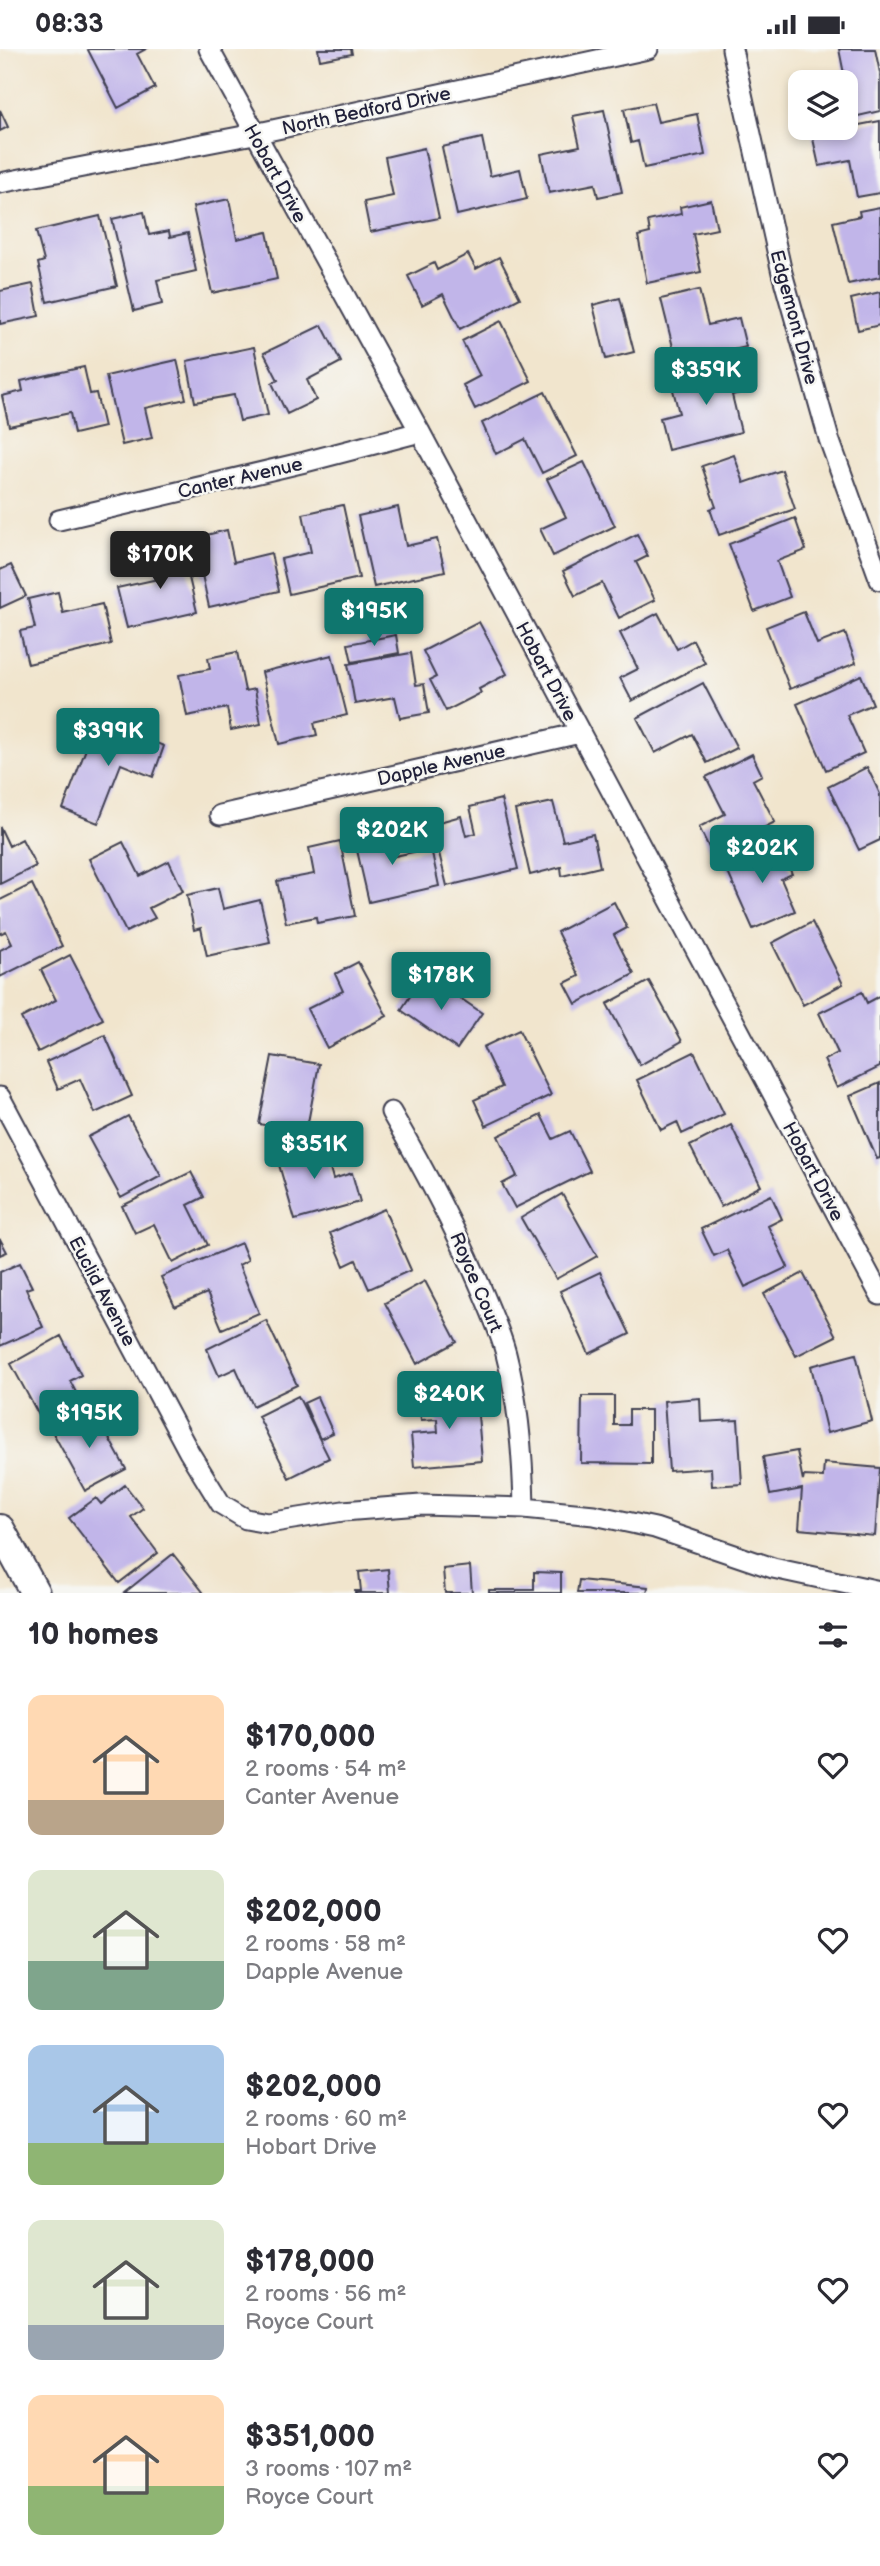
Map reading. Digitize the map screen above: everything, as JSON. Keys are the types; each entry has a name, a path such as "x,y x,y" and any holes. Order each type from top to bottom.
{"main road":[{"path":"0,1529 35,1593"}],"street":[{"name":"Hobart Drive","path":"209,49 420,432 880,1295"},
{"name":"North Bedford Drive","path":"0,183 254,134 648,49"},
{"name":"Edgemont Drive","path":"732,49 785,286 829,439 880,580"},
{"name":"Canter Avenue","path":"59,520 420,432"},
{"name":"Dapple Avenue","path":"220,815 580,733"},
{"name":"Euclid Avenue","path":"0,1097 189,1452 221,1504 246,1519 268,1523 343,1511 421,1504 524,1508"},
{"name":"Royce Court","path":"391,1112 466,1253 498,1329 517,1407 523,1459 524,1508"},
{"path":"524,1508 594,1515 655,1528 773,1568 880,1591"}],"building":[{"path":"146,49 137,54 155,88 118,108 88,50"},
{"path":"318,49 351,49 352,54 320,60"},
{"path":"839,49 875,49 880,73 880,111 858,116 858,70 843,70"},
{"path":"653,103 658,122 697,114 705,155 644,168 638,141 631,143 624,109"},
{"path":"0,110 8,127 0,131"},
{"path":"604,110 622,192 598,197 595,184 549,193 541,154 580,146 573,116"},
{"path":"880,121 880,193 857,197 850,160 819,166 813,140 858,140 858,125"},
{"path":"482,138 490,176 520,169 527,199 457,215 442,147"},
{"path":"424,148 439,218 370,232 364,202 393,196 385,157"},
{"path":"229,199 237,239 267,232 277,279 212,293 193,207"},
{"path":"711,200 717,229 693,234 701,272 647,283 638,236 650,233 648,221 681,214 680,207"},
{"path":"880,207 880,277 848,284 833,222 860,216 859,211"},
{"path":"144,212 149,235 169,231 170,237 188,233 196,271 157,280 162,304 134,311 112,219"},
{"path":"100,216 117,286 47,302 38,263 44,261 36,231"},
{"path":"468,254 476,269 499,257 520,298 460,329 443,294 422,305 408,276 434,263 437,270"},
{"path":"33,284 39,316 0,324 0,291"},
{"path":"699,290 708,325 739,318 746,347 677,363 661,299"},
{"path":"880,292 880,325 858,330 851,299"},
{"path":"620,298 634,352 606,359 593,305"},
{"path":"501,321 531,381 475,409 463,385 480,376 462,341"},
{"path":"322,325 341,362 307,380 316,400 287,414 272,383 278,380 264,353"},
{"path":"254,347 268,415 240,421 234,395 195,402 187,361"},
{"path":"177,360 186,399 145,408 152,438 122,445 106,376"},
{"path":"744,360 751,390 732,395 741,432 668,450 660,418 679,413 672,386 713,376 711,368"},
{"path":"84,367 90,394 96,393 104,427 74,434 70,413 9,426 2,396 23,391 21,381"},
{"path":"545,392 577,456 542,473 525,439 496,454 482,423"},
{"path":"734,455 744,483 782,470 795,509 719,535 710,509 716,507 702,466"},
{"path":"584,462 615,526 553,556 540,529 566,517 547,479"},
{"path":"343,505 359,578 289,594 281,559 311,552 303,514"},
{"path":"398,507 406,546 437,539 445,571 374,587 358,516"},
{"path":"795,518 806,550 777,561 790,597 754,611 729,544"},
{"path":"227,530 234,562 271,553 279,591 209,607 194,538"},
{"path":"637,534 648,556 636,562 655,600 619,618 602,583 575,596 563,571"},
{"path":"181,543 197,612 127,628 117,588 158,579 152,550"},
{"path":"11,565 26,596 0,608 0,570"},
{"path":"58,592 63,613 102,604 111,644 28,664 20,631 35,628 28,599"},
{"path":"804,612 817,644 845,633 856,663 790,689 766,627"},
{"path":"658,613 677,649 693,640 705,663 632,701 620,678 638,669 620,633"},
{"path":"479,622 507,674 479,689 481,693 446,711 430,680 436,677 423,651"},
{"path":"396,635 399,653 352,662 348,644"},
{"path":"237,652 245,691 255,689 261,724 231,730 227,708 187,716 179,675 210,669 208,658"},
{"path":"411,653 416,685 424,684 429,713 400,718 395,697 355,704 348,664"},
{"path":"332,655 347,715 314,723 317,735 279,744 262,672"},
{"path":"861,675 873,704 847,715 864,753 826,770 797,704"},
{"path":"703,683 737,748 707,763 692,734 655,753 637,718"},
{"path":"97,720 164,746 153,777 121,764 98,823 63,809"},
{"path":"752,754 762,775 753,780 775,822 712,854 699,827 725,814 706,777"},
{"path":"867,767 880,794 880,840 859,850 828,787"},
{"path":"501,799 518,869 447,886 432,824 461,816 466,836 476,833 470,807"},
{"path":"553,802 563,841 593,834 600,867 562,876 561,867 530,875 515,810"},
{"path":"384,826 391,857 431,848 439,886 369,902 353,833"},
{"path":"0,827 9,846 22,839 36,866 0,884"},
{"path":"340,841 355,916 317,923 316,917 286,923 277,881 314,874 309,848"},
{"path":"123,842 140,876 169,861 183,891 149,908 155,918 126,932 89,859"},
{"path":"778,842 792,874 781,879 795,911 753,929 725,866"},
{"path":"32,884 62,946 0,977 0,950 12,944 6,931 0,934 0,900"},
{"path":"218,888 223,909 260,900 270,942 207,956 201,928 194,930 187,895"},
{"path":"614,902 627,928 614,935 634,974 576,1004 565,983 579,976 557,932"},
{"path":"812,922 843,984 803,1005 772,943"},
{"path":"70,955 103,1019 38,1052 21,1018 56,1000 41,970"},
{"path":"358,962 387,1016 327,1048 307,1009 343,991 335,974"},
{"path":"425,974 482,1013 457,1049 401,1010"},
{"path":"649,981 682,1041 640,1065 607,1004"},
{"path":"862,992 867,1003 880,996 880,1067 837,1088 824,1060 838,1053 819,1013"},
{"path":"519,1030 551,1095 486,1126 474,1100 502,1087 483,1047"},
{"path":"105,1035 132,1096 95,1113 80,1079 58,1089 46,1062"},
{"path":"694,1052 724,1114 682,1134 677,1122 661,1130 637,1080"},
{"path":"272,1056 319,1064 306,1133 259,1124"},
{"path":"880,1083 880,1158 877,1159 850,1096"},
{"path":"541,1115 553,1139 570,1131 590,1171 515,1208 502,1184 517,1176 498,1136"},
{"path":"128,1116 161,1176 121,1198 88,1137"},
{"path":"731,1125 761,1186 721,1207 690,1146"},
{"path":"322,1138 333,1179 352,1173 360,1202 295,1220 275,1151"},
{"path":"191,1172 204,1197 188,1205 208,1245 173,1263 154,1224 135,1233 122,1206"},
{"path":"562,1194 597,1256 556,1279 521,1218"},
{"path":"771,1195 782,1219 768,1226 788,1267 745,1287 727,1250 714,1256 701,1229"},
{"path":"384,1209 411,1270 369,1289 356,1260 344,1266 330,1233"},
{"path":"0,1239 7,1252 0,1255"},
{"path":"241,1243 248,1260 239,1265 259,1313 222,1329 207,1293 175,1307 161,1277"},
{"path":"20,1263 32,1287 26,1289 43,1327 0,1346 0,1272"},
{"path":"600,1272 630,1334 589,1354 560,1291"},
{"path":"803,1273 836,1336 796,1356 764,1294"},
{"path":"425,1281 457,1342 417,1364 385,1303"},
{"path":"266,1320 297,1385 253,1406 236,1368 219,1376 207,1349"},
{"path":"61,1336 81,1375 70,1381 80,1400 42,1421 11,1364"},
{"path":"856,1354 872,1421 827,1433 811,1366"},
{"path":"476,1392 482,1461 414,1467 411,1434 438,1432 437,1419 421,1420 419,1396"},
{"path":"298,1396 329,1458 289,1478 258,1416"},
{"path":"582,1396 614,1396 614,1425 629,1425 629,1410 651,1410 651,1464 581,1463"},
{"path":"317,1397 333,1433 320,1439 304,1403"},
{"path":"700,1398 701,1422 738,1420 742,1484 712,1486 711,1468 669,1471 664,1401"},
{"path":"93,1409 126,1469 85,1491 52,1431"},
{"path":"797,1451 803,1481 804,1476 823,1477 824,1463 880,1468 875,1536 799,1529 802,1489 770,1495 763,1457"},
{"path":"125,1485 143,1508 131,1517 158,1553 119,1583 69,1518 96,1498 101,1504"},
{"path":"173,1554 203,1592 124,1593"},
{"path":"470,1566 472,1593 445,1593 443,1569"},
{"path":"388,1569 390,1593 355,1593 361,1591 359,1572"},
{"path":"534,1572 561,1573 561,1593 489,1593 489,1590 534,1590"},
{"path":"579,1580 648,1587 647,1593 577,1593"}]}
